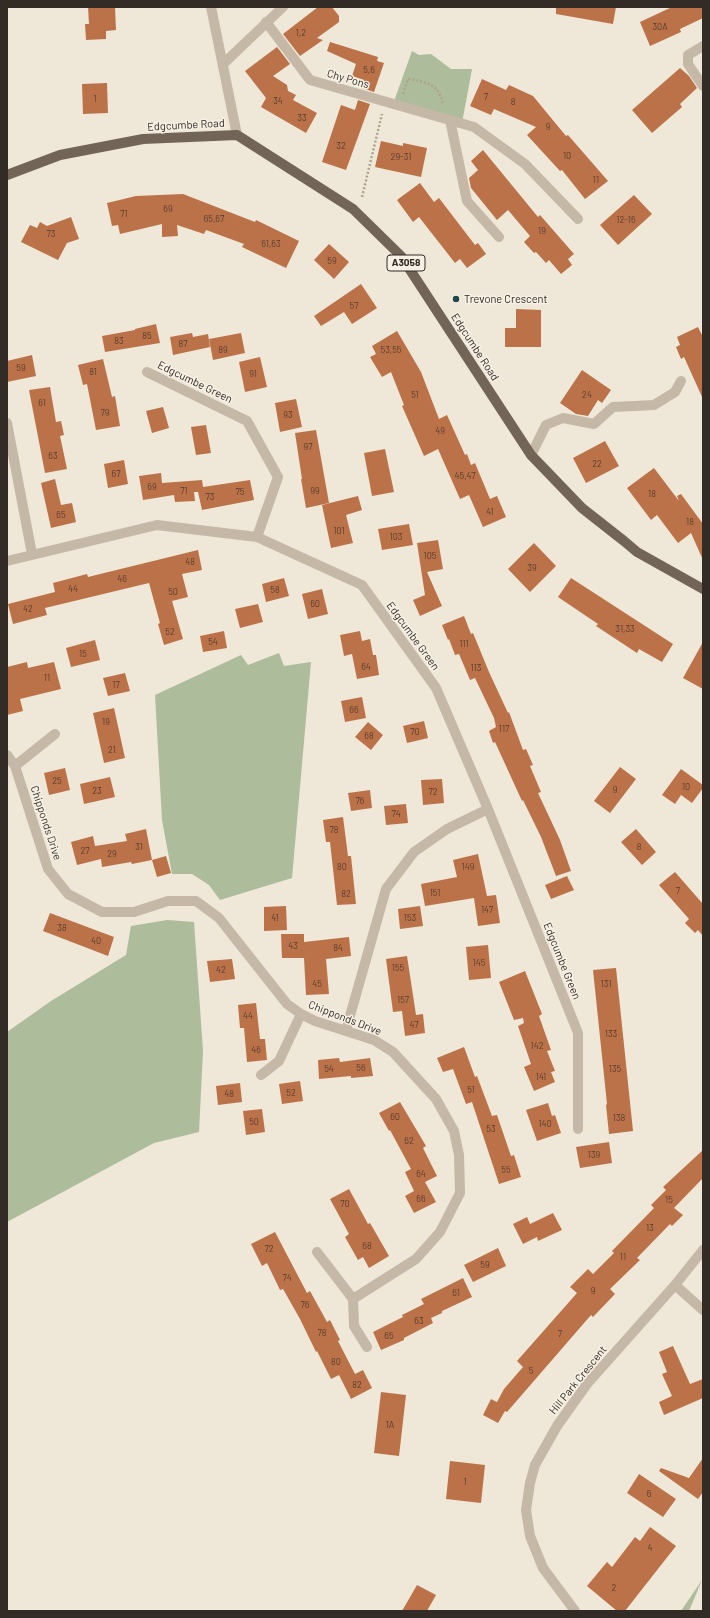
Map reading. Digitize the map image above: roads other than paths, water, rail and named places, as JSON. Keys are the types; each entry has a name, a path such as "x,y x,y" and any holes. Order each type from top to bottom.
{"main road":[{"name":"Edgcumbe Road","path":"7,175 60,155 143,139 237,135 353,209 401,256 531,455 582,508 637,552 703,589"}],"street":[{"path":"211,7 237,135"},
{"path":"222,64 282,7"},
{"name":"Chy Pons","path":"266,22 310,80 474,127 525,164 578,219"},
{"path":"703,46 688,55 688,64 703,86"},
{"path":"446,119 467,201 498,237"},
{"name":"Edgcumbe Green","path":"147,372 247,421 278,477 257,537"},
{"path":"531,455 546,425 563,418 594,424 613,407 654,405 675,392 681,381"},
{"path":"7,423 32,554"},
{"name":"Edgcumbe Green","path":"7,561 157,525 257,537 362,585 436,688 488,809 578,1033 578,1129"},
{"path":"15,766 55,734"},
{"name":"Chipponds Drive","path":"7,754 15,766 48,870 68,894 102,912 134,912 168,901 196,900 219,918 287,1004 301,1014 315,1021 374,1040 393,1052 436,1099 454,1131 459,1155 460,1193 440,1232 416,1259 353,1299"},
{"path":"346,1030 386,889 414,852 447,829 488,809"},
{"path":"261,1075 279,1061 301,1014"},
{"name":"Hill Park Crescent","path":"575,1611 543,1568 530,1536 526,1510 530,1482 535,1465 557,1426 587,1384 675,1285 703,1250"},
{"path":"317,1252 353,1299 354,1326 367,1347"},
{"path":"675,1285 703,1310"}],"place":[{"name":"Trevone Crescent","path":"456,299"}]}
